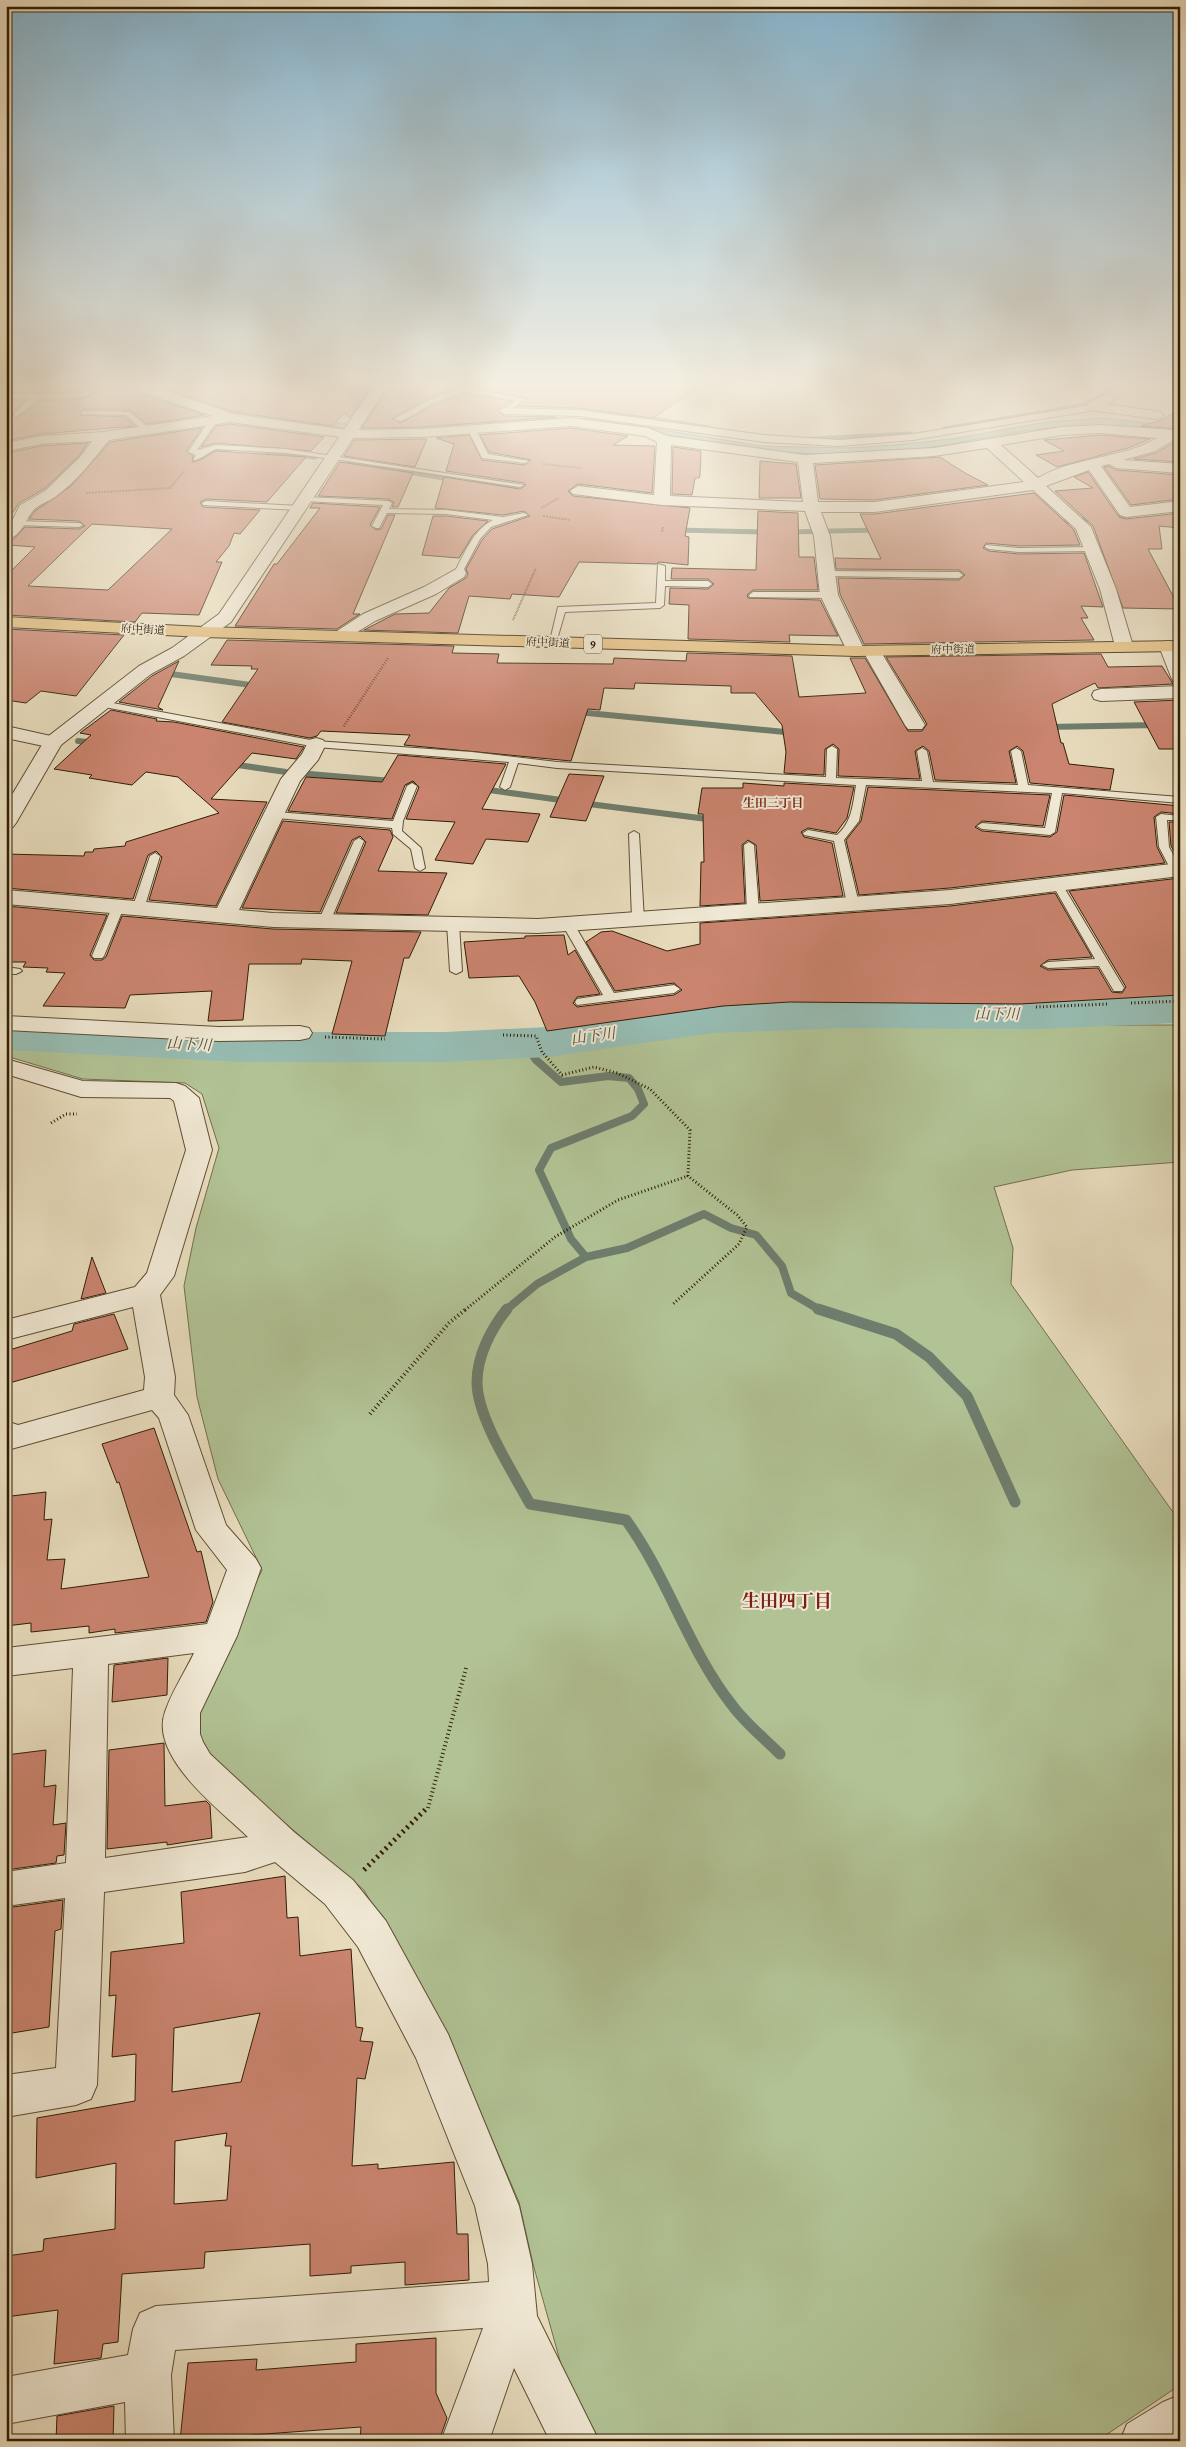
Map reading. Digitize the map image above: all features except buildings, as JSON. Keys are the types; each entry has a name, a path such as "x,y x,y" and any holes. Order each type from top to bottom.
{"main road":[{"name":"府中街道","path":"6,622 203,632 864,651 1174,646"}],"street":[{"path":"6,534 19,523 26,508 38,501"},
{"path":"6,824 53,742 145,670 178,652 224,618 305,501"},
{"path":"687,501 811,507 875,507 918,501"},
{"path":"810,501 821,533 829,595 864,651 915,725"},
{"path":"1055,501 1077,521 1091,549 1108,589 1124,646"},
{"path":"1119,501 1126,512 1180,506"},
{"path":"340,635 358,622 443,584 458,572"},
{"path":"1174,646 1180,677"},
{"path":"1101,694 1180,692"},
{"path":"6,732 53,742"},
{"path":"225,916 276,815 291,779 323,745"},
{"path":"6,897 225,916 324,922 568,924 950,897 1178,869"},
{"path":"6,1023 219,1034 300,1034"},
{"path":"6,1066 81,1089 176,1091 186,1098 199,1150 160,1276 145,1294 6,1330"},
{"path":"145,1294 160,1377 159,1397 173,1415 212,1530 244,1568 220,1636 182,1713 182,1734 186,1747 197,1766 281,1844 339,1892 372,1934 433,2048 498,2206 510,2264 514,2312 575,2441"},
{"path":"6,1432 11,1438 159,1397"},
{"path":"6,1662 220,1636"},
{"path":"6,2096 76,2085 85,1877 91,1652"},
{"path":"6,1889 245,1855 281,1844"},
{"path":"150,2441 148,2375 156,2329 514,2312"},
{"path":"464,2441 499,2345 514,2312"},
{"path":"6,2400 148,2375"},
{"path":"1144,2441 1180,2419"}],"lane":[{"path":"206,503 388,503 376,526"},
{"path":"384,512 446,512 500,518 524,515"},
{"path":"458,572 478,534 500,518"},
{"path":"19,523 79,525"},
{"path":"989,547 1019,550 1091,549"},
{"path":"552,643 561,609 654,607 660,605 661,566"},
{"path":"826,574 959,575"},
{"path":"660,583 708,584"},
{"path":"753,595 829,595"},
{"path":"102,704 255,732 264,736 323,745 514,761 860,782 1024,788 1180,800"},
{"path":"831,780 832,750"},
{"path":"922,751 928,784"},
{"path":"1016,751 1024,788"},
{"path":"505,787 514,761"},
{"path":"852,904 840,843 856,818 860,782"},
{"path":"412,786 397,832 416,848 420,868"},
{"path":"982,826 1050,832 1057,791"},
{"path":"276,815 398,825"},
{"path":"1177,818 1160,817 1164,847 1178,869"},
{"path":"808,833 840,843"},
{"path":"634,834 638,920"},
{"path":"324,922 359,841"},
{"path":"749,845 753,911"},
{"path":"98,956 128,908 155,856"},
{"path":"1057,884 1118,988"},
{"path":"453,924 456,971"},
{"path":"568,924 610,997"},
{"path":"1048,965 1102,962"},
{"path":"581,1002 674,988"}],"path":[{"path":"539,509 556,501"},
{"path":"540,515 570,520"},
{"path":"662,532 663,527"},
{"path":"512,624 517,607 536,568"},
{"path":"323,745 360,703 390,654"},
{"path":"300,1034 313,1037 385,1039"},
{"path":"503,1035 536,1036 542,1052 562,1075 594,1068 616,1073 650,1088 690,1130 688,1176"},
{"path":"672,1305 740,1244 747,1227 738,1215 688,1176"},
{"path":"370,1414 449,1323 556,1237 618,1200 688,1176"},
{"path":"339,1892 428,1808 466,1668"}],"green space":[{"path":"1180,1025 1180,1162 1072,1170 994,1187 1013,1248 1011,1284 1180,1522 1180,2385 1097,2441 600,2441 564,2375 533,2264 519,2202 449,2040 364,1890 208,1758 196,1723 226,1646 262,1570 218,1479 197,1397 184,1286 196,1228 219,1148 202,1094 185,1083 83,1079 6,1056 6,1042 239,1054 442,1054 508,1051 617,1036 713,1026"}],"waterway":[{"path":"1053,523 1132,515"},
{"path":"676,530 768,532"},
{"path":"788,532 878,530"},
{"path":"171,674 258,686"},
{"path":"577,712 795,733"},
{"path":"1046,727 1158,725"},
{"path":"78,741 95,743"},
{"path":"231,764 286,772 427,784"},
{"path":"482,789 568,801"},
{"path":"581,803 715,820"},
{"name":"山下川","path":"6,1035 242,1047 445,1047 548,1042 713,1019 845,1014 1036,1015 1180,1009"},
{"path":"525,1044 536,1060 561,1082 608,1076 629,1078 638,1089 644,1104 632,1116 551,1148 539,1170 571,1239 586,1257"},
{"path":"586,1257 627,1248 704,1214 731,1228 756,1235 782,1266 791,1293 819,1309"},
{"path":"507,1309 537,1284 586,1257"},
{"path":"507,1309 486,1343 479,1362 477,1382 483,1412 489,1428 530,1504 626,1520 641,1542 690,1637 717,1683 743,1718 780,1754"},
{"path":"819,1309 896,1334 929,1357 967,1396 1015,1502"}],"district":[{"name":"生田三丁目","path":"773,803"},
{"name":"生田四丁目","path":"787,1601"}]}
